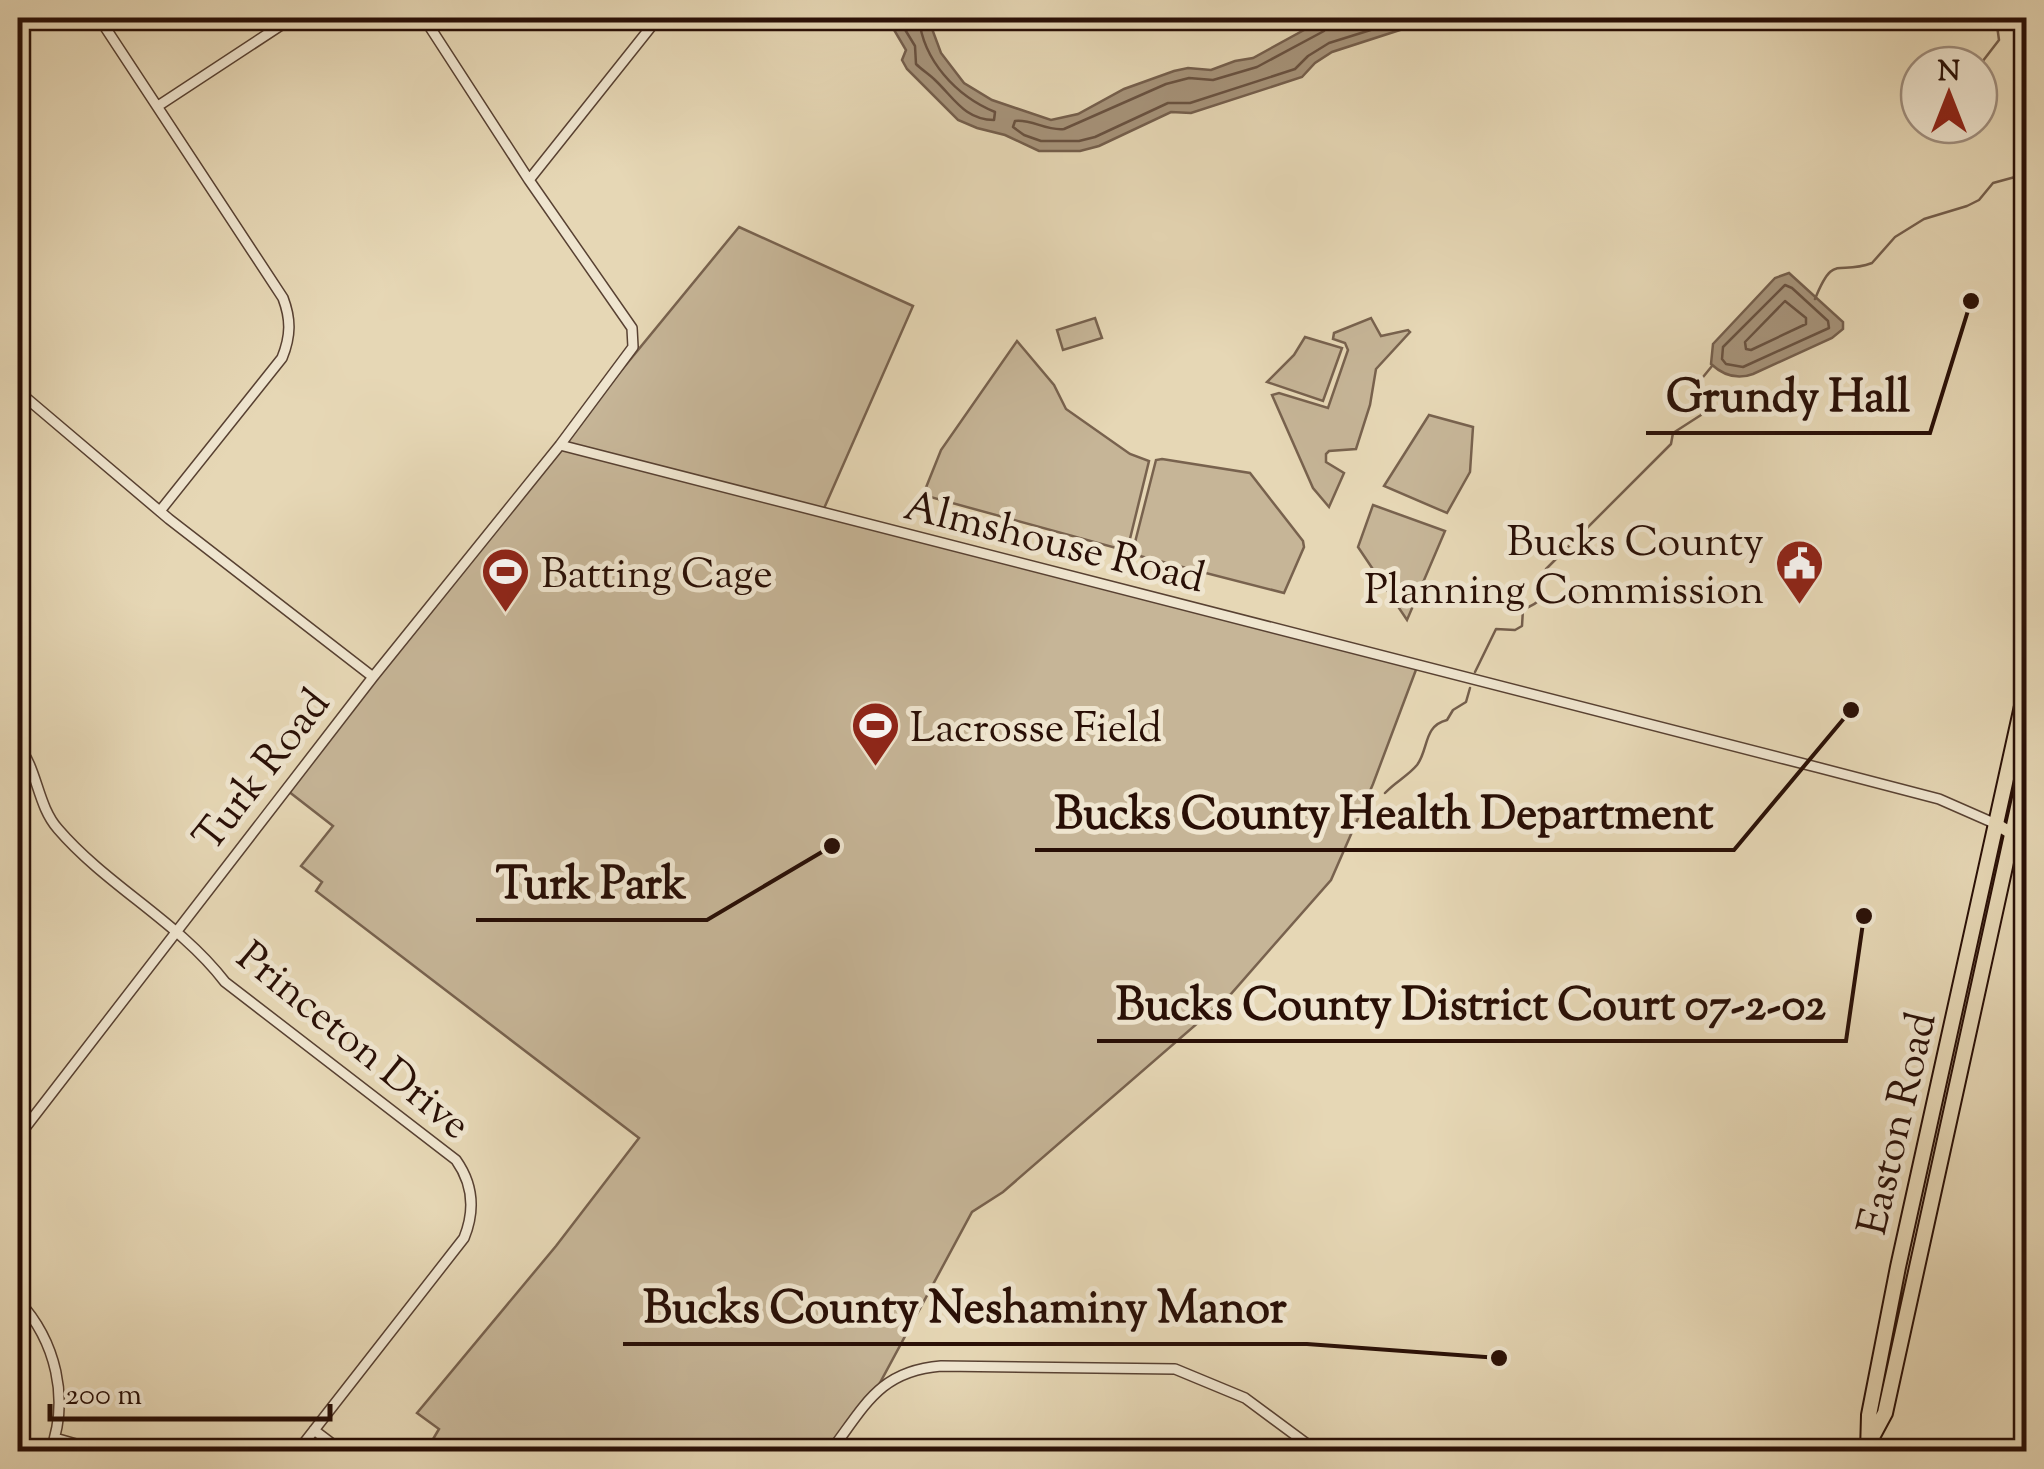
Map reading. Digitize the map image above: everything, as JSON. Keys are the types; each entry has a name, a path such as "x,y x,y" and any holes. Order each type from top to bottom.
{"highway":[{"name":"Easton Road","path":"1869,1445 1869,1415 1898,1267 2026,688"},
{"name":"Easton Road","path":"1869,1445 1885,1413 2026,771"}],"main road":[{"name":"Almshouse Road","path":"1996,824 2026,842"}],"street":[{"path":"99,18 283,298 290,332 282,358 160,511"},
{"path":"158,106 292,18"},
{"path":"424,18 632,328 633,347 560,446"},
{"path":"530,180 658,18"},
{"path":"18,391 160,511 373,677"},
{"name":"Turk Road","path":"18,1137 373,677 560,446"},
{"name":"Almshouse Road","path":"560,446 1820,768 1939,800 1996,824"},
{"path":"18,745 29,761 46,811 58,828 174,932"},
{"name":"Princeton Drive","path":"174,932 202,954 232,988 456,1160 466,1175 471,1206 464,1238 297,1452"},
{"path":"18,1300 52,1356 60,1403 50,1452"},
{"path":"830,1452 890,1378 910,1370 941,1366 1175,1370 1236,1392 1318,1452"},
{"path":"314,1430 343,1452"},
{"path":"55,1438 104,1452"}],"shaded area":[{"path":"739,227 913,306 822,513 1417,667 1373,784 1331,880 1230,995 1003,1192 972,1212 875,1392 830,1451 426,1451 439,1429 417,1413 556,1246 639,1138 316,891 322,882 301,866 333,826 288,791 560,445"},
{"path":"1095,318 1102,338 1063,350 1057,330"},
{"path":"1371,318 1381,336 1410,332 1376,369 1356,449 1326,454 1326,462 1344,473 1329,507 1313,488 1272,395 1279,393 1328,408 1348,350 1345,343 1333,339 1334,333"},
{"path":"1305,337 1342,348 1323,401 1267,382 1294,355"},
{"path":"1017,341 1054,385 1066,409 1130,454 1149,461 1127,551 923,495 941,450"},
{"path":"1429,415 1473,427 1470,472 1447,513 1384,486"},
{"path":"1156,460 1250,473 1303,541 1284,593 1132,554"},
{"path":"1373,505 1445,531 1407,620 1358,547"}],"water":[{"path":"887,18 928,18 941,53 964,83 992,100 1051,120 1078,114 1124,89 1174,71 1211,70 1253,58 1326,18 1437,18 1332,52 1302,77 1191,113 1171,112 1099,146 1080,151 1039,151 958,120 907,69 902,60 906,50"},
{"path":"1789,273 1843,322 1843,329 1832,338 1747,376 1726,374 1711,364 1713,344 1775,278"}],"waterway":[{"path":"1995,45 1999,40 1996,18"},
{"path":"1815,299 1832,270 1872,263 1895,237 1924,219 1967,206 1979,200 1993,183 2026,174"},
{"path":"1475,672 1496,629 1515,630 1522,626 1523,609 1541,597 1546,569 1671,444 1673,433 1701,415 1704,404 1699,382 1712,366"},
{"path":"1385,793 1417,765 1434,727 1466,702 1470,688"}],"place":[{"name":"Grundy Hall","path":"1971,301"},
{"name":"Bucks County Planning Commission","path":"1799,606"},
{"name":"Batting Cage","path":"506,614"},
{"name":"Bucks County Health Department","path":"1851,710"},
{"name":"Lacrosse Field","path":"875,768"},
{"name":"Turk Park","path":"832,846"},
{"name":"Bucks County District Court 07-2-02","path":"1864,916"},
{"name":"Bucks County Neshaminy Manor","path":"1499,1358"}]}
